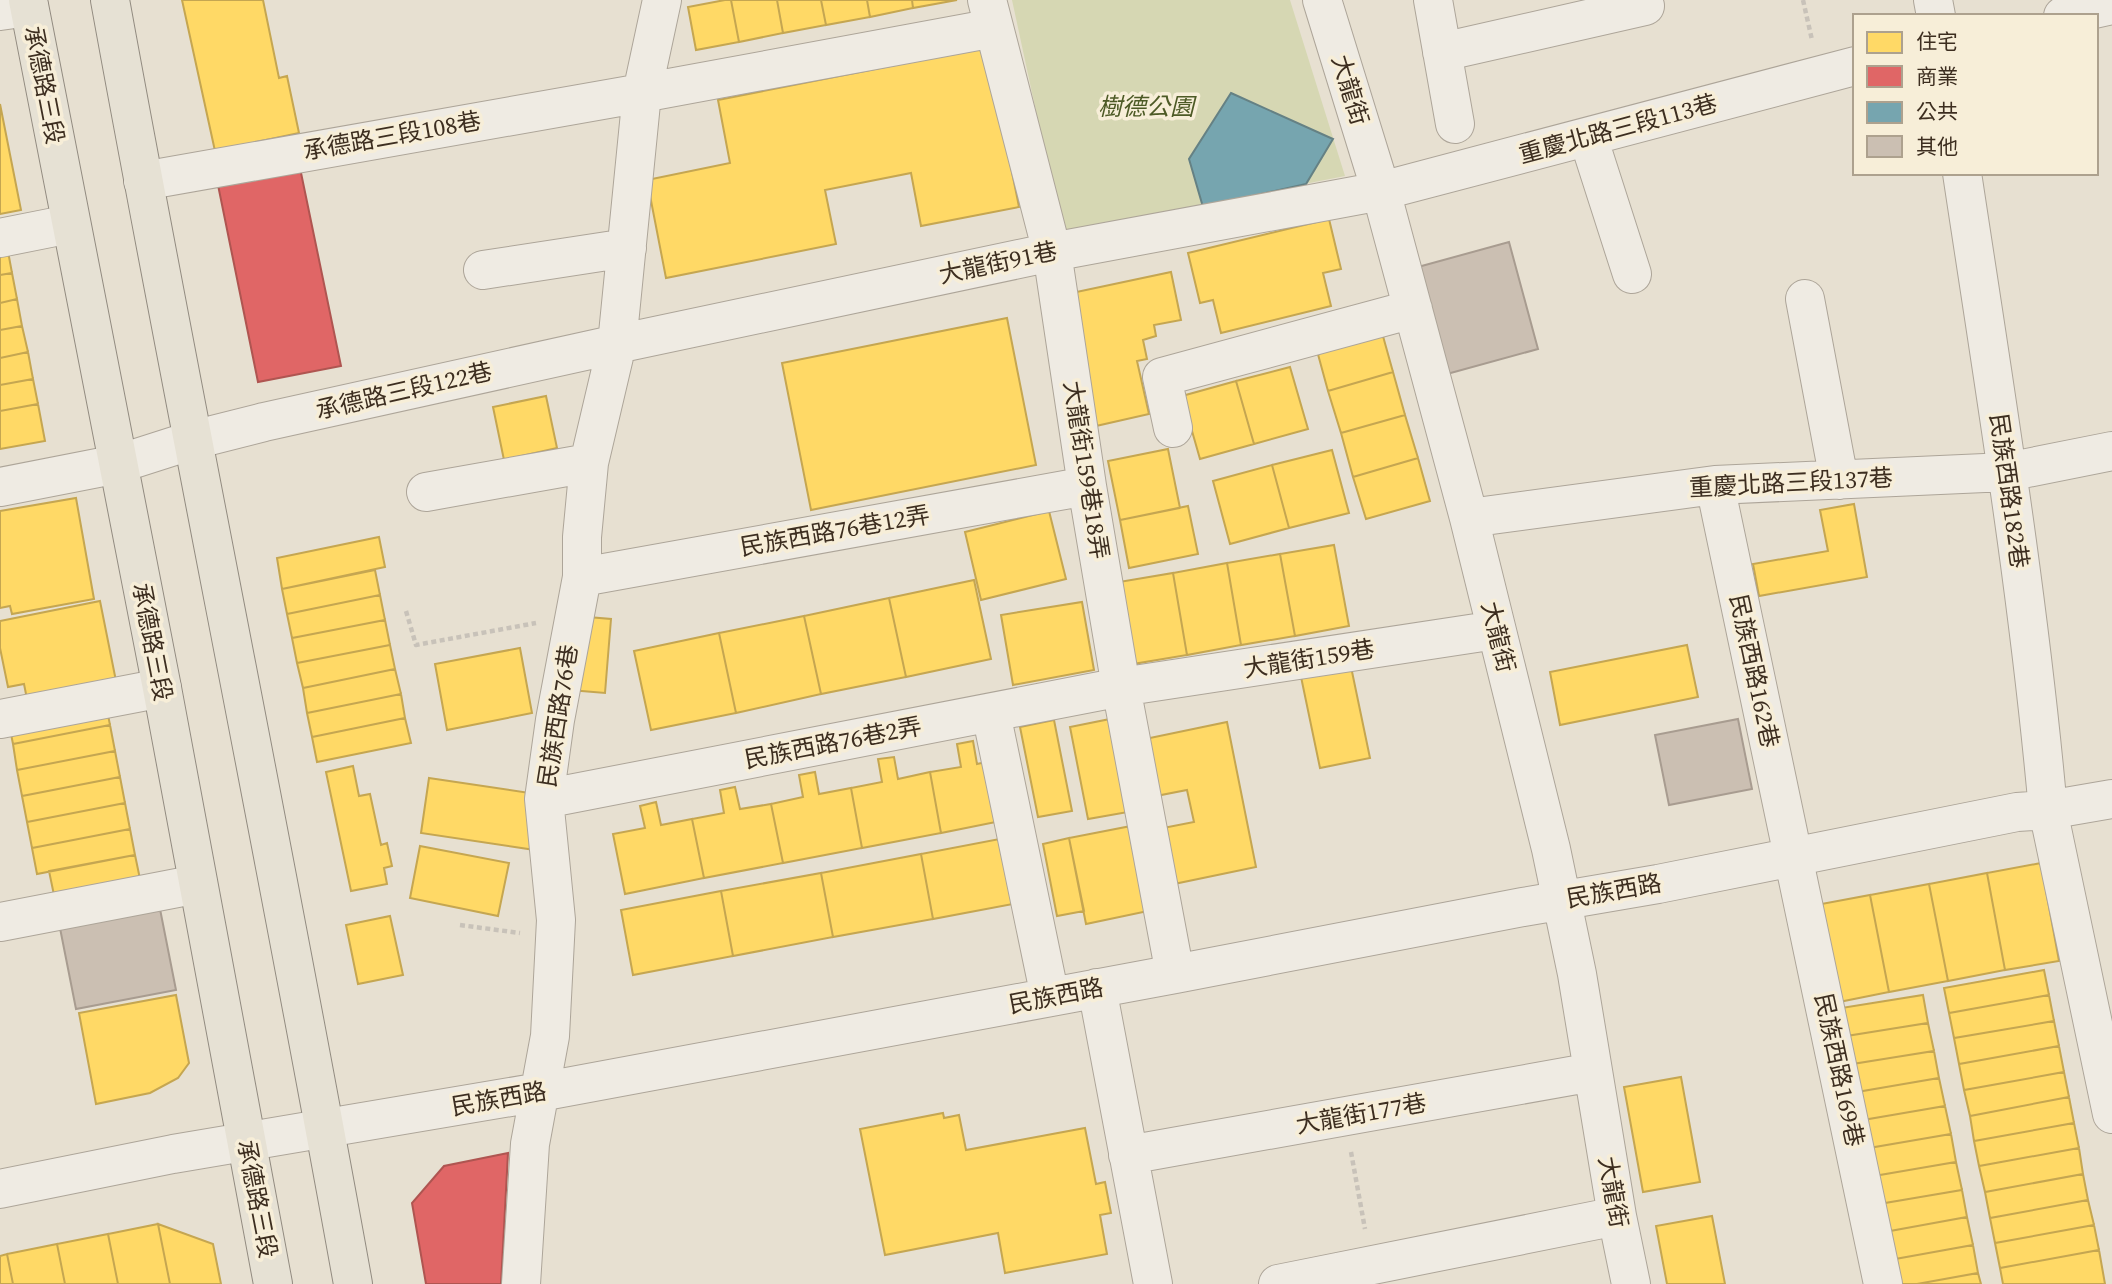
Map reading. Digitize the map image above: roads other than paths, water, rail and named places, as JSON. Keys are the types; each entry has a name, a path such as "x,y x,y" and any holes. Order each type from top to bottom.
{"main road":[{"path":"110,0 353,1284"},
{"name":"承德路三段","path":"19,6 70,224 118,464 273,1284"}],"street":[{"name":"民族西路76巷","path":"521,1284 530,1144 550,1036 556,938 544,799 555,720 582,577 582,537 589,463 617,344 642,93 662,0"},
{"name":"大龍街","path":"1322,0 1381,191 1469,517 1562,901 1631,1284"},
{"path":"1433,0 1455,124"},
{"path":"2072,14 2112,5"},
{"path":"1442,52 1645,6"},
{"name":"承德路三段108巷","path":"143,181 210,167 642,93 990,14"},
{"name":"大龍街159巷18弄","path":"990,14 1052,252 1087,486 1174,974"},
{"name":"重慶北路三段113巷","path":"1381,191 1853,67"},
{"path":"1588,137 1632,274"},
{"name":"民族西路182巷","path":"1962,175 2007,472 2048,810 2112,1114"},
{"name":"大龍街91巷","path":"617,344 1052,252 1381,191"},
{"path":"0,237 70,224"},
{"path":"483,271 626,248"},
{"path":"1805,299 1839,480"},
{"path":"1173,428 1162,377 1413,309"},
{"name":"承德路三段122巷","path":"0,487 118,464 193,440 617,344"},
{"name":"重慶北路三段137巷","path":"1469,517 1715,485 2007,472 2112,451"},
{"path":"426,492 589,463"},
{"name":"民族西路162巷","path":"1715,485 1793,857"},
{"name":"民族西路76巷12弄","path":"582,577 1087,486"},
{"name":"大龍街159巷","path":"1121,687 1496,630"},
{"name":"民族西路76巷2弄","path":"544,799 1121,687"},
{"path":"0,719 162,688"},
{"path":"991,713 1049,997"},
{"name":"民族西路","path":"0,1189 246,1141 325,1130 540,1092 1174,974 2017,813 2112,799"},
{"name":"民族西路169巷","path":"1793,857 1883,1284"},
{"path":"0,922 198,884"},
{"path":"1097,988 1153,1284"},
{"name":"大龍街177巷","path":"1128,1155 1593,1072"},
{"path":"1278,1284 1617,1216"}],"park label":[{"name":"樹德公園","path":"1146,107"}]}
